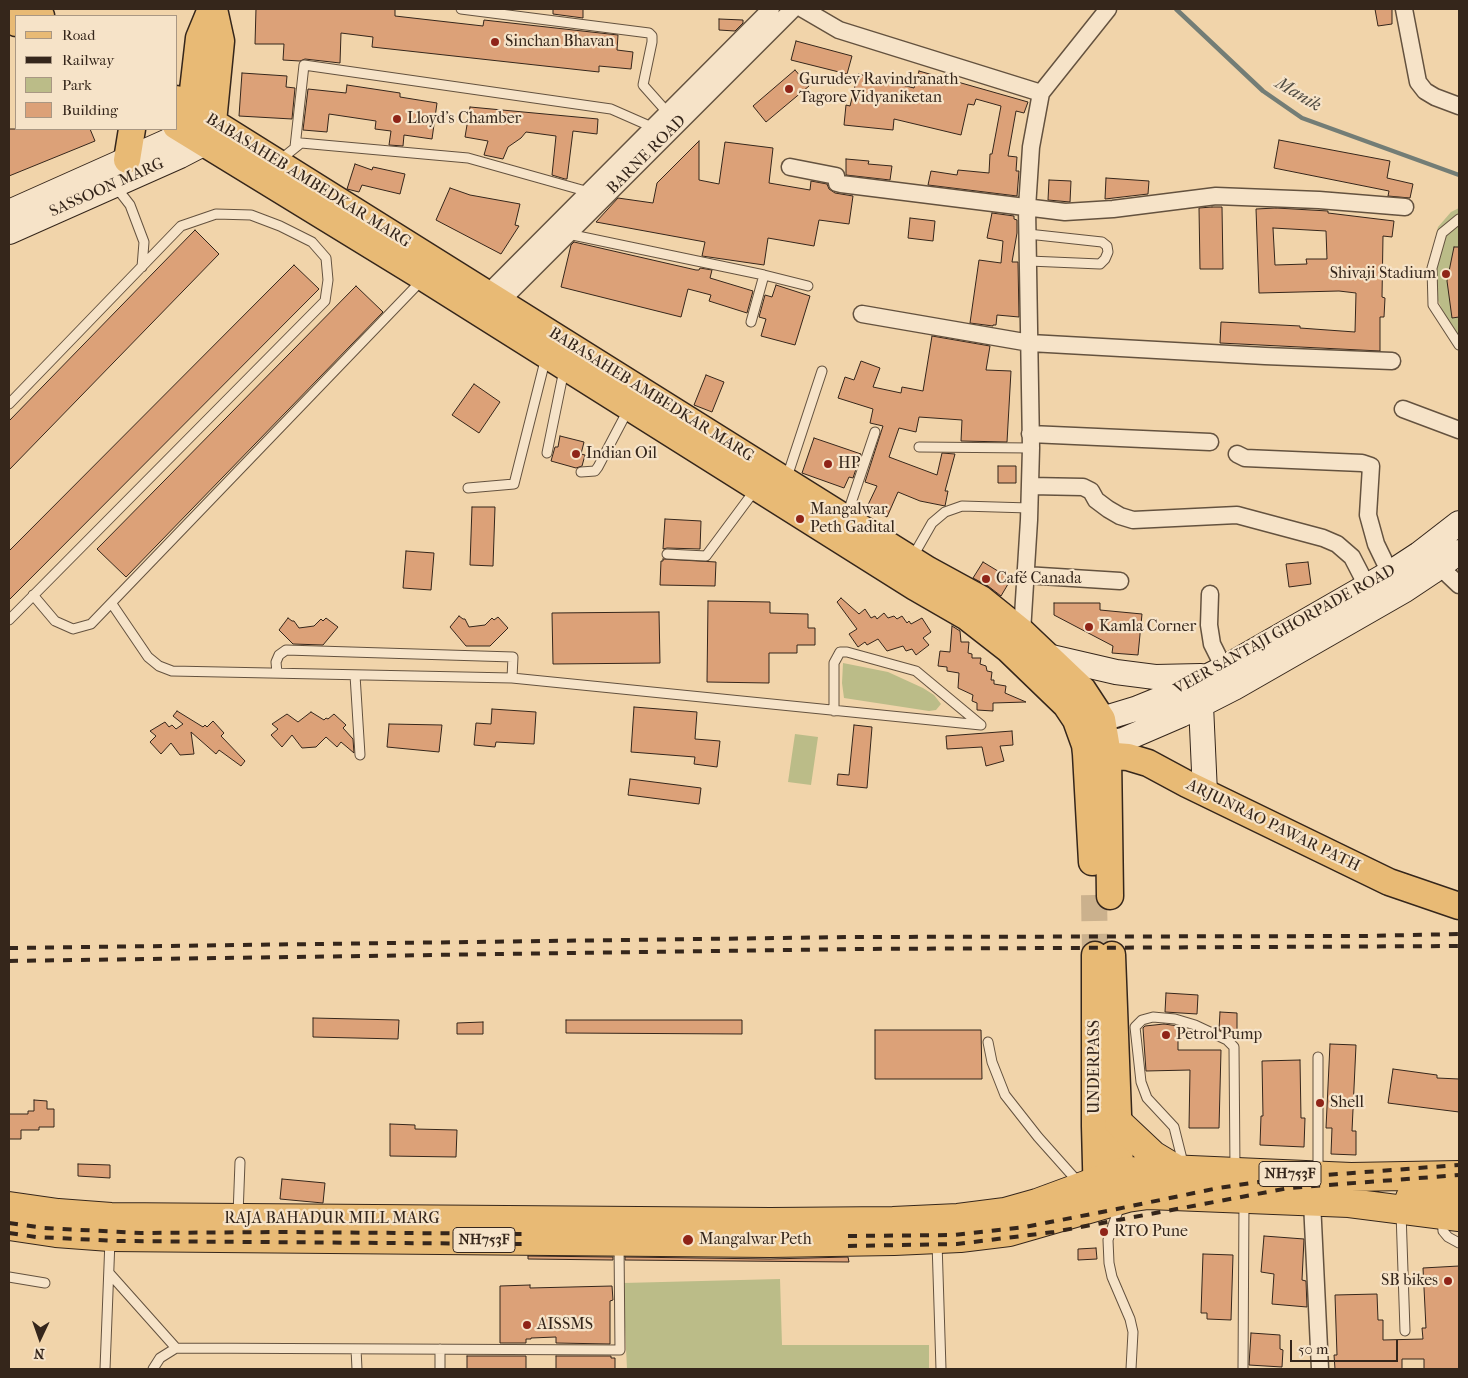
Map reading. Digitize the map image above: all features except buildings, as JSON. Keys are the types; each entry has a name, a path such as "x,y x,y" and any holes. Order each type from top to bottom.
{"highway":[{"path":"1119,1123 1153,1155 1181,1170"},
{"name":"RAJA BAHADUR MILL MARG","path":"9,1206 58,1213 111,1227 499,1230 770,1222 893,1221 958,1218 1013,1210 1037,1203 1099,1179 1181,1170 1351,1177 1411,1194 1453,1209"},
{"name":"RAJA BAHADUR MILL MARG","path":"9,1226 56,1233 238,1218 499,1230 619,1242 770,1243 936,1240 1009,1232 1109,1203 1148,1195 1349,1204 1411,1194 1459,1175"}],"main road":[{"path":"28,9 39,15"},
{"path":"191,121 199,38 212,9"},
{"name":"BABASAHEB AMBEDKAR MARG","path":"191,121 287,154 494,297 911,559 981,600 1022,632 1083,690 1101,751"},
{"name":"BABASAHEB AMBEDKAR MARG","path":"191,121 424,278 915,587 967,617 1008,648 1066,705 1101,751"},
{"name":"SASSOON MARG","path":"9,212 168,141 191,121"},
{"name":"SASSOON MARG","path":"9,232 115,185 191,121"},
{"path":"127,160 132,130"},
{"name":"VEER SANTAJI GHORPADE ROAD","path":"1101,751 1172,694 1215,672 1390,573 1419,554 1459,523"},
{"name":"VEER SANTAJI GHORPADE ROAD","path":"1101,751 1234,688 1404,590 1459,552"},
{"path":"1047,656 1114,672 1145,676 1215,672"},
{"path":"1200,705 1205,793"},
{"path":"1101,751 1102,896"},
{"name":"ARJUNRAO PAWAR PATH","path":"1101,751 1148,763 1205,793 1389,882 1459,906"},
{"name":"UNDERPASS","path":"1103,955 1119,1123 1099,1179 1103,955"},
{"path":"1099,1179 1109,1203"}],"street":[{"name":"BARNE ROAD","path":"494,297 589,192 771,9"},
{"name":"BARNE ROAD","path":"494,297 568,234 792,9"},
{"path":"803,9 839,30 1041,93"},
{"path":"1022,632 1030,486 1030,344 1027,208 1031,147 1041,93 1108,9"},
{"path":"1404,9 1418,82 1425,91 1435,97 1459,106"},
{"path":"790,167 836,176 837,183 841,184 1065,212 1113,209 1216,196 1319,200 1405,207"},
{"path":"862,314 1030,344 1392,361"},
{"path":"1403,408 1459,430"},
{"path":"1030,441 1210,442"},
{"path":"1237,454 1245,458 1362,463 1370,466 1368,515 1376,544 1390,573"},
{"path":"1030,486 1083,487 1092,491 1096,500 1108,509 1120,516 1133,520 1237,515 1323,538 1337,544 1352,557 1366,586"},
{"path":"1440,566 1459,585"},
{"path":"1025,575 1120,581"},
{"path":"1210,594 1210,625 1215,672"},
{"path":"1312,1202 1320,1369"}],"lane":[{"path":"461,9 649,32 652,36 652,42 643,85 667,112"},
{"path":"287,154 304,65 611,109 652,127"},
{"path":"287,154 302,142 468,158 589,192"},
{"path":"115,185 130,205 144,242 142,267"},
{"path":"9,404 181,226 216,214 251,215 280,226 312,242 326,258 328,280 325,301 9,620"},
{"path":"1459,219 1442,233 1432,268 1433,305 1459,346"},
{"path":"568,234 808,286"},
{"path":"1028,234 1102,242 1107,246 1108,252 1100,264 1028,261"},
{"path":"751,322 764,275"},
{"path":"33,594 55,621 73,629 91,624 424,278"},
{"path":"547,453 555,361"},
{"path":"468,488 514,484 555,361"},
{"path":"786,480 822,371"},
{"path":"581,472 595,470 598,467 629,408"},
{"path":"846,518 875,432"},
{"path":"920,447 1030,441"},
{"path":"667,554 706,556 756,487"},
{"path":"911,559 932,522 945,512 962,506 1029,508"},
{"path":"112,604 148,657 159,666 172,671 512,678 834,711 981,725 916,671 847,652 840,652 834,663 834,711"},
{"path":"277,673 276,662 279,655 286,650 513,657 512,678"},
{"path":"355,675 360,755"},
{"path":"1181,1170 1174,1127 1146,1098 1140,1082 1135,1027 1142,1020 1153,1017 1175,1019 1195,1025 1227,1040 1234,1047 1235,1172"},
{"path":"988,1042 992,1062 1005,1095 1023,1119 1099,1179"},
{"path":"1318,1058 1318,1175"},
{"path":"238,1218 240,1162"},
{"path":"1405,1331 1411,1194"},
{"path":"1243,1369 1244,1199"},
{"path":"1109,1203 1109,1263 1112,1277 1130,1318 1133,1332 1131,1369"},
{"path":"1453,1209 1442,1231 1459,1243"},
{"path":"105,1369 111,1227"},
{"path":"936,1240 941,1369"},
{"path":"153,1369 160,1358 176,1348 620,1350 619,1242"},
{"path":"110,1274 176,1348"},
{"path":"9,1277 45,1283"},
{"path":"356,1349 357,1369"},
{"path":"440,1349 440,1369"}],"green space":[{"name":"Shivaji Stadium","path":"1459,208 1459,343 1450,328 1434,291 1431,257 1438,227 1451,212"},
{"path":"843,663 888,672 923,688 934,695 941,704 936,710 929,711 844,698 842,683"},
{"path":"795,734 818,737 811,785 788,782"},
{"path":"780,1279 782,1345 929,1345 929,1369 627,1369 623,1283"}],"waterway":[{"name":"Manik","path":"1176,9 1263,91 1302,118 1459,175"}],"tunnel":[{"path":"1094,895 1095,955"}],"railway":[{"path":"9,948 854,937 1363,936 1459,934"},
{"path":"9,961 855,949 1459,946"},
{"path":"848,1236 954,1235 1025,1227 1218,1188 1286,1178 1459,1165"},
{"path":"848,1246 957,1244 1054,1232 1289,1188 1459,1175"},
{"path":"9,1223 44,1228 141,1233 527,1234"},
{"path":"9,1233 36,1237 118,1241 528,1244"}],"place":[{"name":"Sinchan Bhavan","path":"495,42"},
{"name":"Gurudev Ravindranath Tagore Vidyaniketan","path":"789,89"},
{"name":"Lloyd's Chamber","path":"397,119"},
{"name":"Shivaji Stadium","path":"1446,274"},
{"name":"Indian Oil","path":"576,454"},
{"name":"HP","path":"828,464"},
{"name":"Mangalwar Peth Gadital","path":"800,519"},
{"name":"Café Canada","path":"986,579"},
{"name":"Kamla Corner","path":"1089,627"},
{"name":"Petrol Pump","path":"1166,1035"},
{"name":"Shell","path":"1320,1103"},
{"name":"RTO Pune","path":"1104,1232"},
{"name":"Mangalwar Peth","path":"688,1240"},
{"name":"SB bikes","path":"1448,1281"},
{"name":"AISSMS","path":"527,1325"}]}
